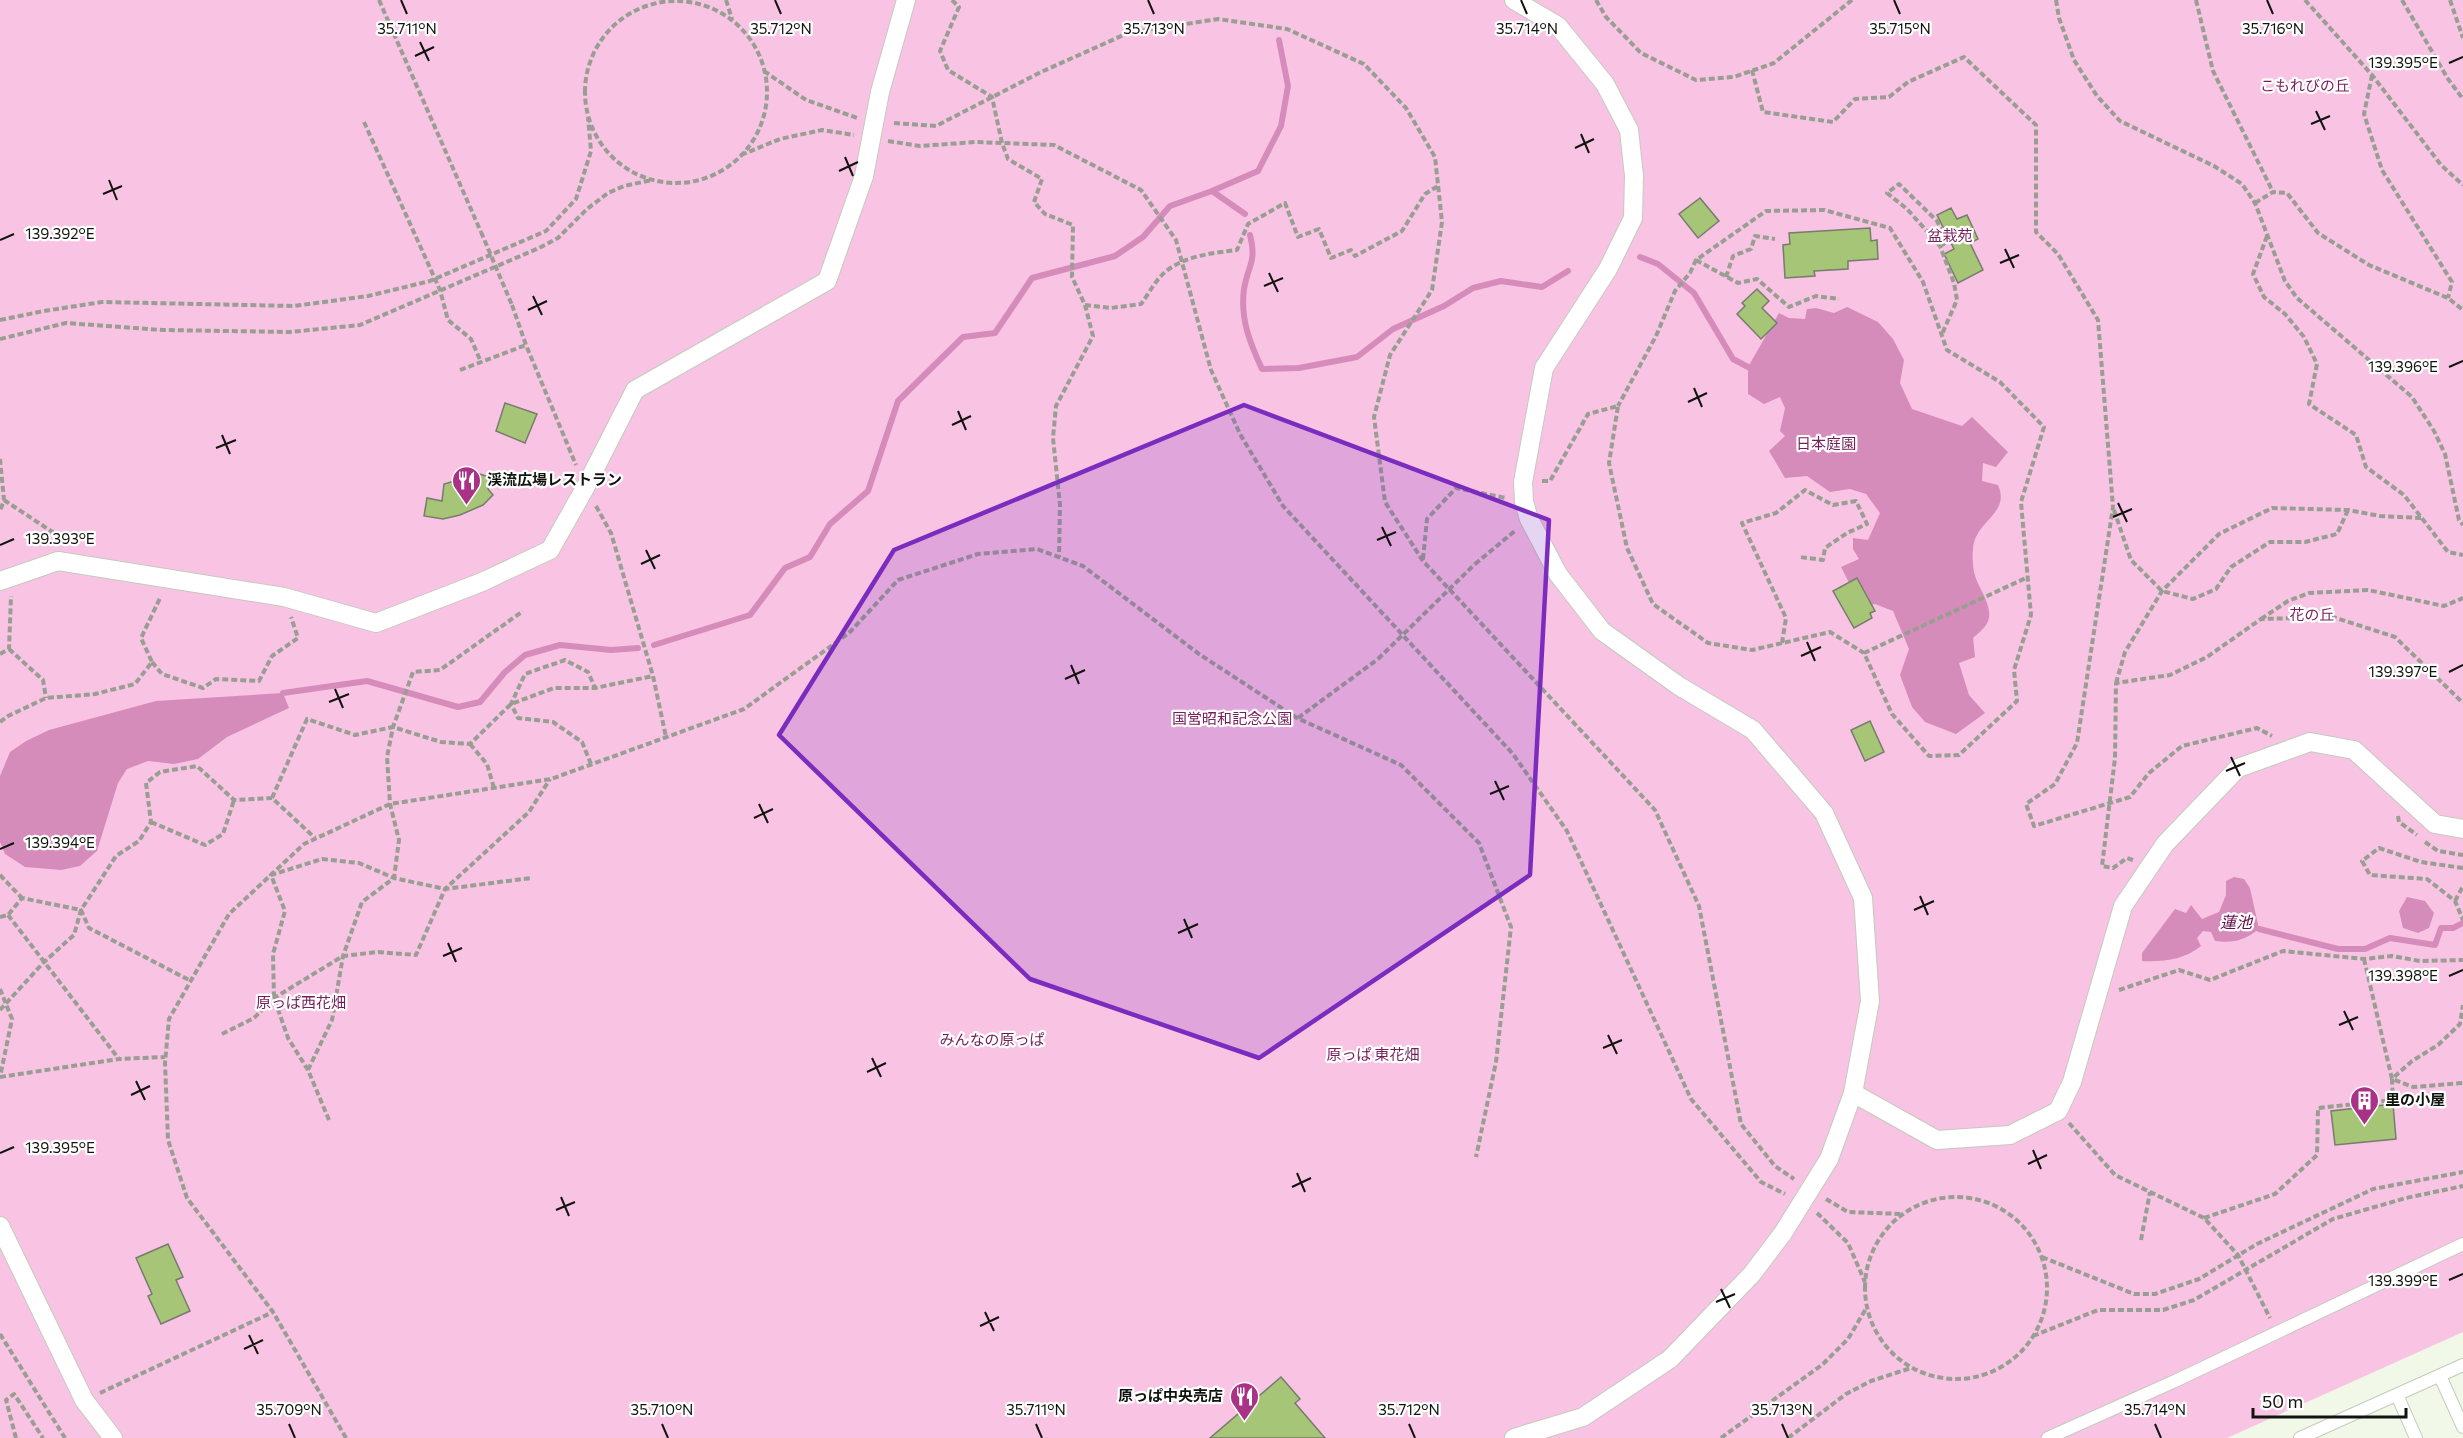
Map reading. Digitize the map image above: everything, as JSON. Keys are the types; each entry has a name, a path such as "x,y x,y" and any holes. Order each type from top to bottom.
{"street":[{"path":"6,579 58,561 284,597 376,623 482,582 550,550 585,488 635,390 827,281 864,176 880,92 906,0"},
{"path":"1514,0 1558,26 1605,84 1629,130 1634,176 1633,218 1608,269 1544,368 1523,482 1526,510 1558,574 1602,631 1679,686 1753,730 1824,813 1863,898 1870,1001 1853,1093 1830,1159 1783,1233 1752,1274 1670,1359 1583,1417 1514,1438"},
{"path":"1853,1093 1937,1140 2010,1135 2058,1111 2072,1082 2123,906 2165,844 2238,768 2310,742 2354,750 2435,824 2463,828"},
{"path":"0,1226 84,1400 112,1438"}],"lane":[{"path":"2048,1438 2463,1244"},
{"path":"2300,1438 2463,1365"},
{"path":"2440,1376 2463,1427"},
{"path":"2397,1395 2416,1438"}],"path":[{"path":"379,0 512,305 526,345 585,488 611,533 653,676 666,737"},
{"path":"726,0 732,20"},
{"path":"952,0 959,7 940,51 948,70 992,97 1002,143 1008,159 1042,179 1034,202 1045,214 1073,225 1072,277 1085,304 1093,336 1056,406 1053,438 1060,506 1059,557"},
{"path":"1596,0 1606,17 1641,52 1696,80 1734,77 1774,63 1851,0"},
{"path":"2056,0 2059,18 2074,60 2097,96 2120,122 2214,166 2242,184 2255,203 2285,281 2297,298 2412,398 2434,430 2445,454 2459,520 2463,525"},
{"path":"2196,0 2213,71 2273,192"},
{"path":"2305,0 2373,75 2441,165 2463,185"},
{"path":"2402,0 2448,79 2463,99"},
{"path":"2450,0 2463,38"},
{"path":"0,320 102,302 294,306 368,296 435,279 546,231 576,199 591,151 585,100 588,66 604,35 630,13 662,1 699,4 732,20 746,34 757,51 764,71 767,89 765,107 761,124 753,141 741,155 715,174 700,180 668,183 634,173 606,150 595,135 588,117"},
{"path":"884,122 936,126 1041,72 1128,33 1218,19 1287,29 1364,64 1406,108 1435,157 1442,222 1432,290 1390,354 1374,417 1385,502 1423,561 1655,810 1699,906 1741,1124 1775,1166 1802,1184"},
{"path":"1752,70 1763,112 1833,122 1856,99 1889,98 1908,82 1964,57 2036,125 2036,231 2058,254 2098,321 2113,507 2077,743 2055,784 2026,804 2034,826 2130,797 2149,773 2182,746 2257,728 2294,747"},
{"path":"764,71 806,100 863,121"},
{"path":"2373,75 2364,114 2382,170 2452,282 2448,298"},
{"path":"364,122 435,279 448,320 471,339 482,362"},
{"path":"741,155 780,139 822,130 855,136"},
{"path":"876,139 920,147 976,142 1054,145 1141,190 1176,240 1211,370 1240,434 1282,506 1513,754 1567,831 1691,1100 1761,1182 1791,1197"},
{"path":"0,339 66,323 162,330 290,332 360,325 558,238 587,209 608,193 624,186 652,180"},
{"path":"1940,246 1947,242 1937,221 1899,184 1887,193 1907,208 1940,246 1954,283 1957,300 1942,335"},
{"path":"1085,304 1111,308 1141,304 1163,273 1182,261 1211,253 1237,250 1248,224 1285,203 1298,237 1319,229 1331,258 1351,250 1355,256 1402,231 1425,194 1438,186"},
{"path":"2255,203 2273,192 2287,194 2318,233 2369,265 2448,298 2463,310"},
{"path":"1824,210 1890,228 1923,282 1947,350 2000,382 2044,427 2021,502 2031,615 2014,670 2017,701 1959,755 1929,756 1892,714 1864,653 1830,632 1752,650 1708,643 1653,604 1627,548 1609,463 1618,406 1656,336 1675,291 1690,273 1696,260 1766,211 1824,210"},
{"path":"1726,276 1733,256 1750,249 1755,236 1774,238"},
{"path":"2267,236 2253,274 2264,297 2285,314 2304,337 2317,364 2309,404 2356,435 2366,467 2404,495 2448,552 2463,555"},
{"path":"1696,260 1738,283 1757,279 1789,308 1816,296 1839,299"},
{"path":"460,370 526,345"},
{"path":"1523,482 1550,481 1588,414 1618,406"},
{"path":"0,459 4,500 0,511"},
{"path":"1297,718 1377,659 1475,564 1526,510 1456,488 1427,519 1423,561"},
{"path":"1782,643 1786,618 1742,523 1776,513 1805,490 1833,506 1857,501 1867,524 1847,533 1825,548 1823,560 1800,557"},
{"path":"4,500 54,533 73,564"},
{"path":"2113,507 2131,560 2162,591 2193,599 2216,589 2231,567 2270,542 2305,542 2337,534 2348,510"},
{"path":"2149,868 2127,858 2113,868 2103,866 2112,801 2116,683 2125,652 2162,591 2219,534 2272,508 2348,510 2380,516 2422,518"},
{"path":"346,1438 273,1312 187,1198 168,1140 165,1057 169,1019 229,914 304,844 390,804 551,779 744,709 849,633 898,580 978,554 1037,549 1083,566 1198,654 1297,718 1401,765 1479,843 1511,927 1496,1062 1476,1157"},
{"path":"1864,653 2028,577"},
{"path":"6,579 9,649 43,680 46,699"},
{"path":"169,579 141,638 152,662 162,674 203,688 216,679 259,681 272,656 298,638 284,597"},
{"path":"2116,683 2170,675 2207,657 2288,601 2309,593 2368,590 2444,606 2463,598"},
{"path":"308,1070 332,1020 343,956 362,902 394,878 399,840 390,804 387,757 393,727 413,672 440,669 523,611"},
{"path":"2261,619 2333,617 2395,637 2463,703"},
{"path":"0,654 9,649"},
{"path":"470,744 510,704 525,674 565,660 588,672 595,688"},
{"path":"0,722 46,699 95,694 135,684 152,662"},
{"path":"510,704 554,688 595,688 653,676"},
{"path":"510,704 518,718 553,722 582,741 591,764"},
{"path":"272,798 308,719 355,735 393,727 441,742 470,744 488,764 494,788"},
{"path":"0,1010 44,962 74,935 81,910 116,856 139,841 151,822 146,783 160,772 197,766 234,800 272,798 315,838"},
{"path":"222,1034 255,1018 274,998 343,956 378,952 416,955 445,889 529,812 551,779"},
{"path":"151,822 205,844 224,834 234,800"},
{"path":"2463,868 2421,862 2379,848 2362,861 2370,875 2427,879 2455,901 2463,920"},
{"path":"271,875 322,860 359,863 394,878 445,889 531,879"},
{"path":"0,875 22,898 81,910"},
{"path":"271,875 285,911 273,954 274,998 288,1038 308,1070 329,1120"},
{"path":"2455,901 2463,886"},
{"path":"0,917 8,915 22,898"},
{"path":"81,910 89,928 191,981"},
{"path":"8,915 119,1059"},
{"path":"2097,998 2179,970 2210,980 2283,951 2364,959 2392,956 2420,961 2463,960"},
{"path":"2204,1218 2275,1194 2317,1155 2318,1108 2393,1100 2392,1079 2364,959"},
{"path":"0,989 12,1019 0,1077 119,1059 165,1057"},
{"path":"2392,1079 2462,1024 2463,1005"},
{"path":"2392,1079 2414,1087 2463,1083"},
{"path":"2058,1111 2115,1175 2204,1218 2238,1255 2277,1332"},
{"path":"2041,1257 2134,1294 2155,1294 2199,1279 2257,1244 2373,1189 2463,1172"},
{"path":"2033,1336 2098,1310 2163,1310 2194,1300 2333,1219 2406,1198 2463,1186"},
{"path":"2140,1240 2150,1192"},
{"path":"1820,1195 1848,1212 1902,1214"},
{"path":"1941,1198 1968,1198 1982,1201 2018,1222 2035,1244 2041,1257 2046,1292 2042,1315 2033,1336 2020,1352 2004,1365 1979,1376 1951,1379 1924,1373 1912,1367 1882,1342 1870,1319 1867,1306 1865,1282 1867,1269 1876,1244 1883,1233 1902,1214 1927,1201 1941,1198"},
{"path":"1811,1207 1848,1243 1865,1282"},
{"path":"1721,1438 1822,1364 1848,1339 1867,1306"},
{"path":"84,1400 273,1312"},
{"path":"0,1334 65,1438"},
{"path":"1788,1438 1846,1394 1870,1381 1912,1367"},
{"path":"16,1438 6,1400 14,1394 43,1438"}],"highlighted area":[{"path":"1244,405 1549,520 1530,875 1259,1058 1030,979 779,735 894,550"}],"green space":[{"name":"国営昭和記念公園","path":"0,0 2463,0 2463,1332 2227,1438 0,1438"}],"water":[{"path":"1847,307 1878,322 1893,339 1904,360 1900,383 1912,409 1962,426 1972,417 2008,452 1996,467 1983,463 1982,481 1998,485 2001,495 1996,510 1975,539 1973,552 1974,572 1988,605 1989,619 1985,627 1973,638 1975,657 1959,663 1969,695 1985,713 1956,734 1925,722 1912,707 1900,675 1909,649 1893,611 1875,604 1862,608 1841,567 1859,559 1853,549 1853,538 1868,540 1880,513 1866,494 1850,489 1830,492 1807,476 1785,478 1769,451 1785,436 1780,431 1785,408 1780,397 1764,404 1748,394 1748,367 1779,313 1789,318 1805,319 1807,309 1816,308 1834,313"},
{"path":"283,693 289,708 227,737 198,759 174,764 148,761 127,769 118,783 97,851 80,866 61,870 25,867 5,854 0,842 0,776 10,752 26,741 49,730 156,701"},
{"name":"蓮池","path":"2234,877 2244,879 2250,888 2259,929 2243,939 2228,942 2215,941 2211,932 2203,931 2197,938 2201,946 2188,954 2165,960 2142,961 2142,953 2175,909 2186,913 2191,905 2202,919 2219,912 2226,895 2226,881"},
{"path":"2407,897 2425,901 2434,913 2429,928 2418,933 2403,928 2399,911"}],"building":[{"path":"1700,198 1719,221 1698,238 1679,214"},
{"path":"1951,208 1957,219 1967,215 1978,239 1970,243 1983,270 1958,283 1944,254 1954,249 1937,215"},
{"path":"1870,228 1871,241 1877,240 1878,259 1848,261 1848,269 1814,271 1815,276 1785,278 1783,245 1790,244 1789,233"},
{"path":"1757,289 1769,301 1762,308 1777,323 1761,339 1737,314 1745,306 1742,303"},
{"path":"505,403 537,414 525,443 496,431"},
{"path":"469,470 491,478 488,489 493,495 483,505 460,515 443,519 424,516 427,498 442,501 444,484 458,480"},
{"path":"1857,578 1875,611 1870,613 1872,618 1854,628 1833,591"},
{"path":"1870,721 1884,752 1865,761 1851,730"},
{"name":"里の小屋","path":"2393,1104 2396,1139 2335,1145 2331,1111"},
{"path":"168,1244 183,1277 176,1280 190,1311 161,1324 148,1296 152,1294 136,1258"},
{"path":"1281,1377 1300,1399 1295,1403 1325,1438 1210,1438"}],"waterway":[{"path":"1212,191 1258,171 1281,126 1288,86 1279,40"},
{"path":"654,645 750,615 785,568 810,557 830,524 868,491 898,401 963,337 995,333 1032,278 1115,256 1143,237 1170,206 1212,191 1245,214"},
{"path":"1250,235 1253,251 1244,289 1243,310 1250,340 1262,369 1299,368 1357,357 1393,329 1444,306 1473,288 1501,281 1542,287 1568,271"},
{"path":"1640,257 1658,264 1694,293 1733,359 1748,367"},
{"path":"283,693 367,681 458,707 480,702 505,672 525,655 560,645 611,650 638,648"},
{"path":"2259,929 2338,949 2365,949 2390,938 2435,945 2441,928 2453,928 2463,923"}],"place":[{"name":"渓流広場レストラン","path":"466,506"},
{"name":"里の小屋","path":"2364,1126"},
{"name":"原っぱ中央売店","path":"1244,1422"}],"park label":[{"name":"こもれびの丘","path":"2305,86"},
{"name":"盆栽苑","path":"1950,236"},
{"name":"日本庭園","path":"1826,444"},
{"name":"花の丘","path":"2312,615"},
{"name":"原っぱ西花畑","path":"301,1003"},
{"name":"みんなの原っぱ","path":"992,1040"},
{"name":"原っぱ 東花畑","path":"1373,1055"}]}
